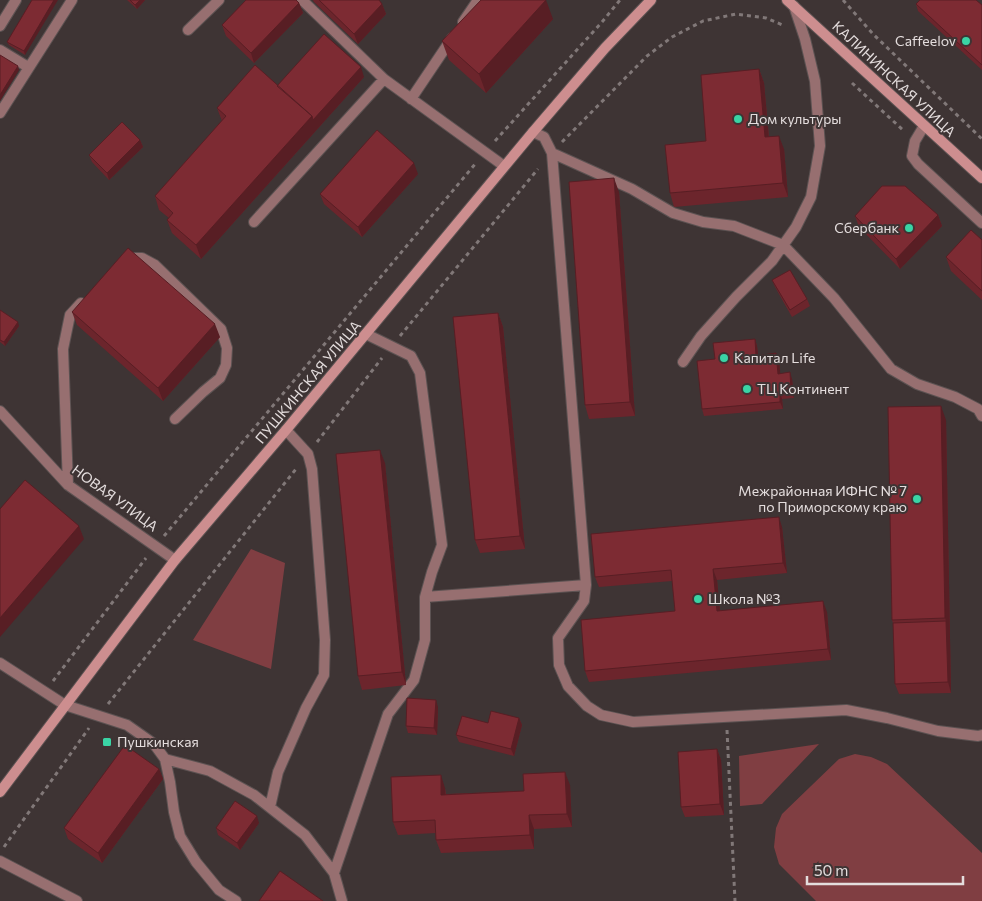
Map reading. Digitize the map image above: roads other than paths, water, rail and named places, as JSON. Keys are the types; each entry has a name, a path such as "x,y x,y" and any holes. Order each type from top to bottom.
{"main road":[{"name":"ПУШКИНСКАЯ УЛИЦА","path":"0,792 175,560 286,430 532,132 605,48 651,0"},
{"name":"КАЛИНИНСКАЯ УЛИЦА","path":"790,3 982,178"}],"lane":[{"path":"0,26 16,0"},
{"path":"0,113 72,0"},
{"path":"188,30 219,0"},
{"path":"302,0 384,79 504,166"},
{"path":"411,99 478,0"},
{"path":"683,362 701,336 772,261 796,227 811,197 820,146 815,81 805,39 790,3"},
{"path":"0,50 28,67"},
{"path":"254,222 384,79"},
{"path":"924,126 914,141 912,156 918,164 982,223"},
{"path":"532,132 544,137 552,153 586,585 584,601 558,638 559,665 568,686 587,706 601,715 633,722 846,710 886,718 938,732 982,735"},
{"path":"552,153 632,189 673,213 703,222 734,226 784,245 834,298 891,368 917,384 955,397 981,412"},
{"path":"120,264 126,258 142,258 155,265 221,329 227,348 226,365 220,378 175,419"},
{"path":"68,485 63,349 70,315 90,293"},
{"path":"334,874 388,714 414,680 425,640 425,597 442,545 420,373 411,356 366,334"},
{"name":"НОВАЯ УЛИЦА","path":"0,411 68,485 175,560"},
{"path":"270,807 278,772 306,708 324,675 325,640 312,469 308,454 286,430"},
{"path":"425,597 586,585"},
{"path":"0,663 65,705 127,725 154,744 165,759 180,836 196,862 218,890 236,901"},
{"path":"165,759 210,771 254,795 305,835 334,874 342,901"},
{"path":"0,861 77,901"}],"place":[{"name":"Caffeelov","path":"966,41"},
{"name":"Дом культуры","path":"738,119"},
{"name":"Сбербанк","path":"909,228"},
{"name":"Капитал Life","path":"724,358"},
{"name":"ТЦ Континент","path":"747,389"},
{"name":"Межрайонная ИФНС № 7 по Приморскому краю","path":"917,499"},
{"name":"Школа №3","path":"698,599"},
{"name":"Пушкинская","path":"107,742"}]}
